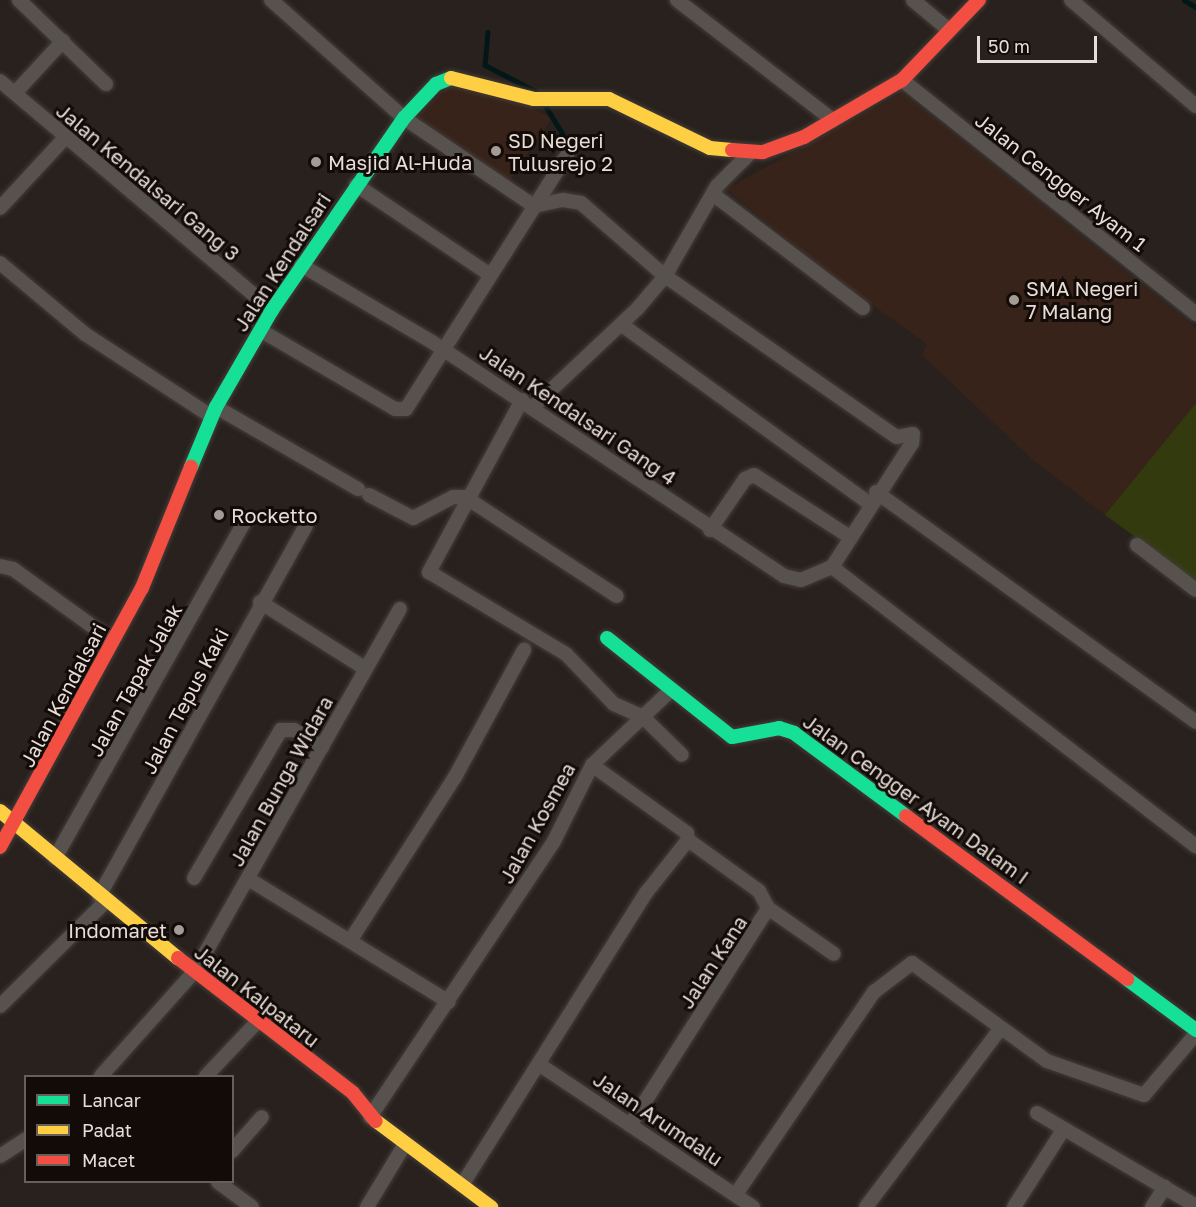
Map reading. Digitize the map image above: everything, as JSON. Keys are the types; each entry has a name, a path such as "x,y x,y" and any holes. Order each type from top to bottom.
{"street":[{"path":"19,0 106,84"},
{"path":"271,0 404,118 534,206 563,200 581,203 665,276 897,437 913,434 912,443 873,498 832,567 1196,846"},
{"path":"677,0 833,120"},
{"path":"913,0 949,30"},
{"name":"Jalan Kendalsari","path":"0,847 17,825 160,551 213,411 272,310 356,185 404,118 444,78 470,76 534,99 620,101 710,148 749,154 787,146 902,80 979,0"},
{"path":"1071,0 1196,106"},
{"path":"15,93 63,41"},
{"name":"Jalan Cengger Ayam 1","path":"902,80 1196,314"},
{"name":"Jalan Kendalsari Gang 3","path":"0,81 64,139 272,310"},
{"path":"0,208 64,139"},
{"path":"682,755 640,718 614,704 566,654 429,571 465,497 528,404 622,325 665,276 714,195 749,154"},
{"path":"260,330 401,410 412,404 489,274 567,155"},
{"path":"356,185 489,274"},
{"path":"714,195 863,308"},
{"path":"0,263 85,334 213,411 413,518 453,497 465,497 617,596"},
{"name":"Jalan Kendalsari Gang 4","path":"302,265 445,350 528,404 710,530 793,580 832,567"},
{"path":"622,325 1196,722"},
{"path":"710,530 745,479 754,475 850,537"},
{"name":"Jalan Tapak Jalak","path":"55,858 246,519"},
{"name":"Jalan Tepus Kaki","path":"0,1006 102,899 260,602 306,526"},
{"path":"1137,544 1196,590"},
{"path":"0,566 14,569 113,641"},
{"path":"260,602 366,669"},
{"name":"Jalan Bunga Widara","path":"103,1075 195,971 250,880 400,609"},
{"name":"Jalan Cengger Ayam Dalam I","path":"607,638 670,691 738,739 779,729 794,733 1196,1032"},
{"path":"350,941 455,777 524,650"},
{"name":"Jalan Kosmea","path":"370,1117 449,1002 553,843 592,765 670,691"},
{"path":"194,878 281,730 294,730 322,747"},
{"name":"Jalan Kana","path":"592,765 687,833 688,840 759,891 768,908 630,1125"},
{"name":"Jalan Kalpataru","path":"0,811 102,899 257,1022 353,1093 370,1117 491,1207"},
{"path":"462,1185 540,1065 646,893 688,840"},
{"path":"250,880 449,1002"},
{"path":"768,908 834,954"},
{"path":"736,1194 874,992 912,963 1047,1061 1144,1095 1196,1032"},
{"path":"208,1075 257,1022"},
{"path":"866,1207 1000,1029"},
{"name":"Jalan Arumdalu","path":"540,1065 753,1207"},
{"path":"1037,1113 1196,1206"},
{"path":"234,1148 262,1117"},
{"path":"1014,1207 1064,1130"},
{"path":"0,1156 24,1140"},
{"path":"368,1207 405,1144"},
{"path":"219,1183 252,1207"},
{"path":"1152,1207 1165,1187"}],"shaded area":[{"name":"SD Negeri Tulusrejo 2","path":"452,82 513,98 552,118 509,182 415,120"},
{"name":"SMA Negeri 7 Malang","path":"902,93 1196,328 1196,403 1105,515 1034,461 922,355 927,344 839,281 726,189"}],"green space":[{"path":"1196,403 1196,581 1105,515"}],"waterway":[{"path":"1184,0 1196,7"},
{"path":"488,32 485,65 535,91"},
{"path":"545,105 569,144"}],"traffic: fast":[{"path":"191,467 216,407 272,310 404,118 436,84 451,78"},
{"path":"607,638 732,737 779,728 794,733 906,816"},
{"path":"1127,979 1196,1030"}],"traffic: slow":[{"path":"451,78 534,99 609,99 710,148 732,150"},
{"path":"0,811 178,958"},
{"path":"376,1121 491,1207"}],"traffic: jam":[{"path":"732,150 763,152 804,137 902,80 979,0"},
{"path":"0,847 142,588 191,467"},
{"path":"906,816 1127,979"},
{"path":"178,958 353,1093 376,1121"}],"place":[{"name":"SD Negeri Tulusrejo 2","path":"496,151"},
{"name":"Masjid Al-Huda","path":"316,162"},
{"name":"SMA Negeri 7 Malang","path":"1014,300"},
{"name":"Rocketto","path":"219,515"},
{"name":"Indomaret","path":"179,930"}]}
